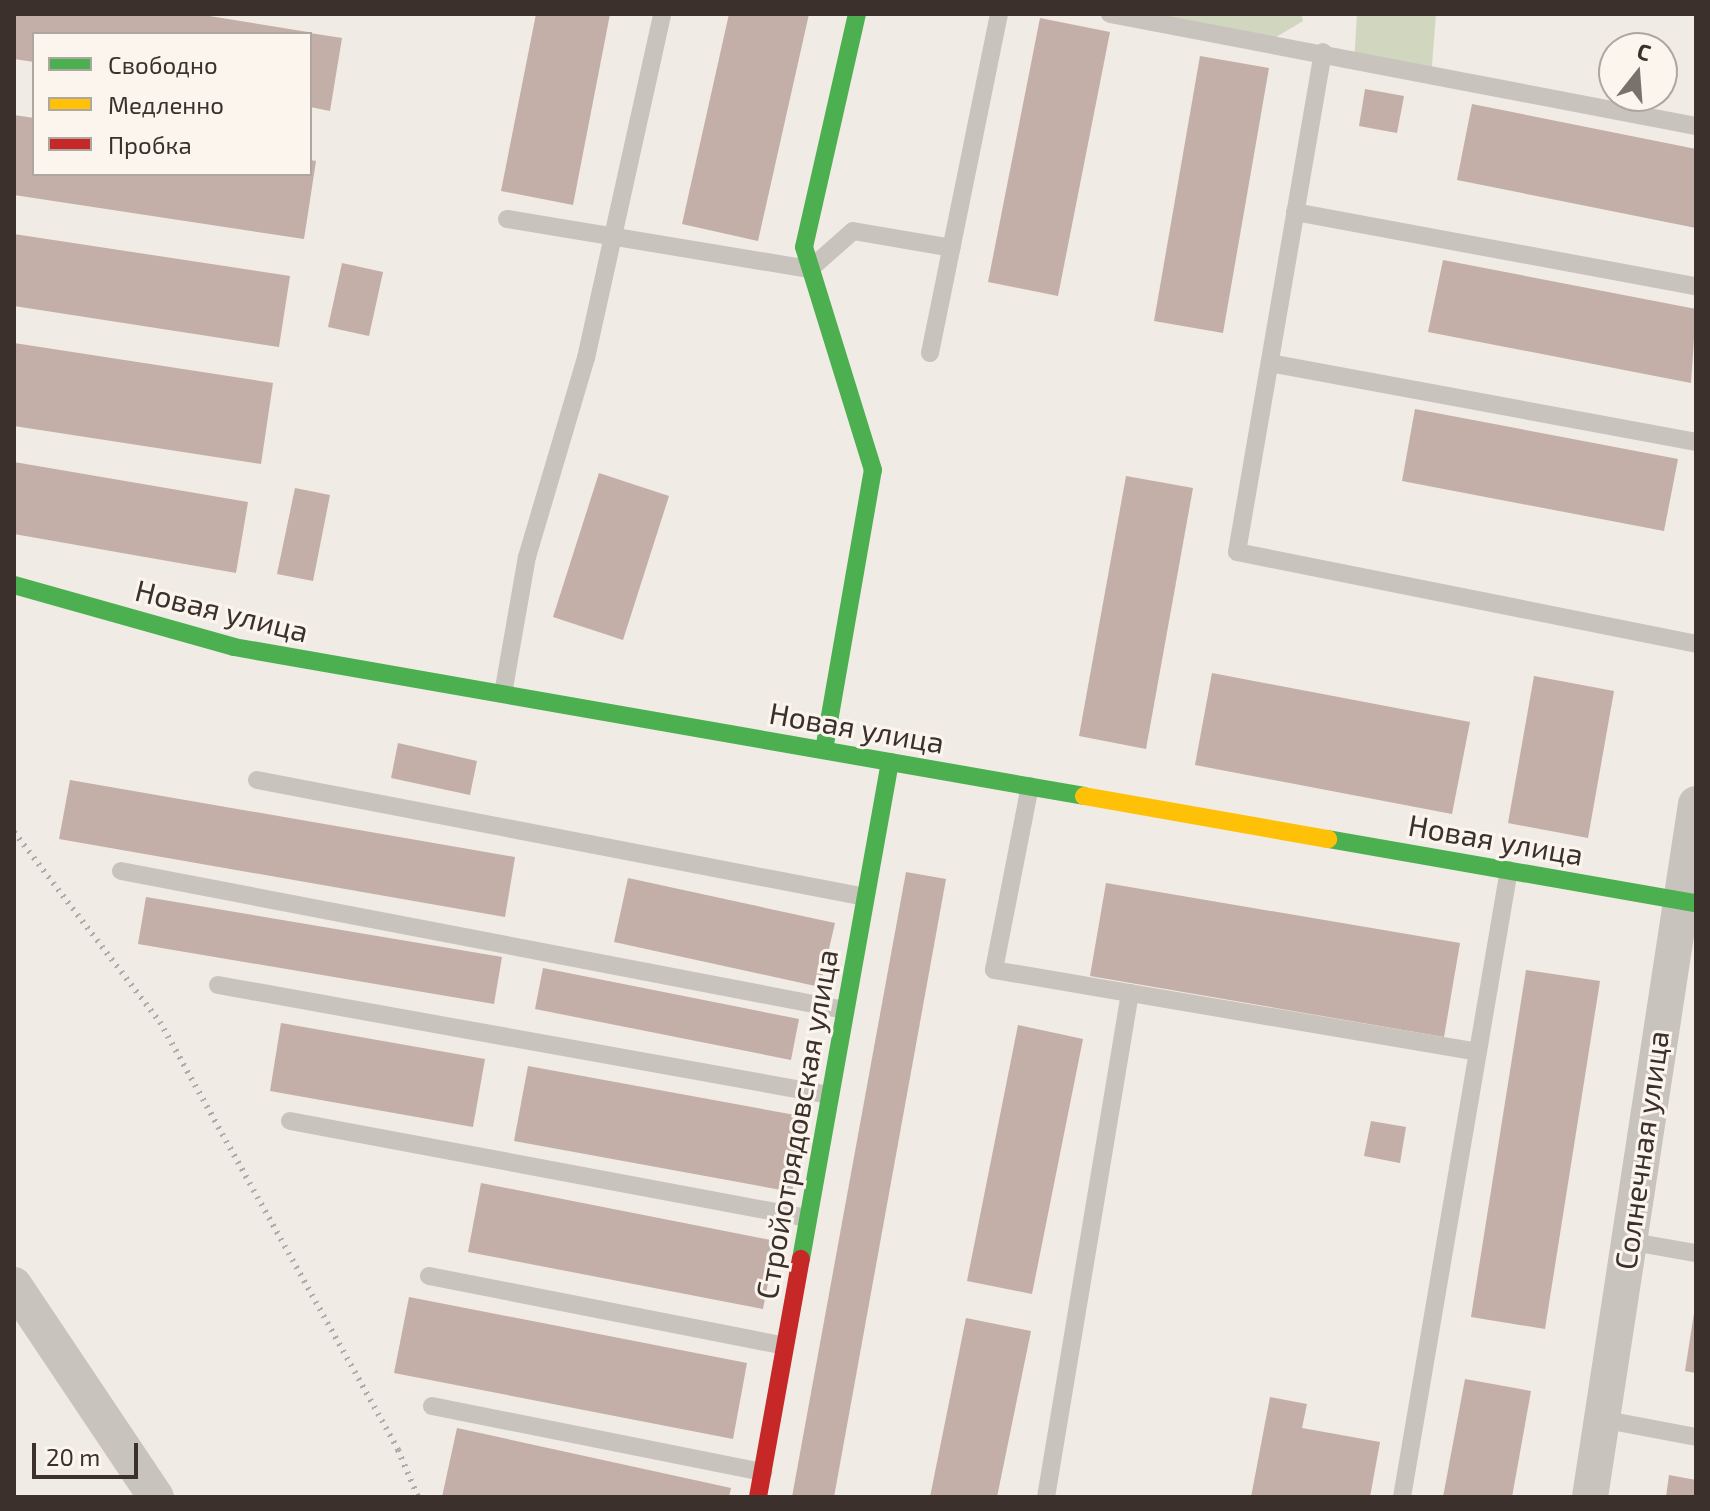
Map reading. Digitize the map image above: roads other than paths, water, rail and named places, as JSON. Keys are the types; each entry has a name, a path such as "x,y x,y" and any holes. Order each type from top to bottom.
{"main road":[{"path":"824,750 873,470 804,247 857,14"},
{"name":"Новая улица","path":"14,585 234,647 1687,901"},
{"name":"Стройотрядовская улица","path":"758,1497 890,762"}],"street":[{"name":"Солнечная улица","path":"1590,1497 1627,1241 1687,901 1696,804"},
{"path":"14,1285 156,1497"}],"lane":[{"path":"503,694 527,557 586,358 662,14"},
{"path":"930,353 999,14"},
{"path":"1110,14 1323,52 1696,126"},
{"path":"1323,52 1237,552 1696,644"},
{"path":"1295,212 1696,286"},
{"path":"507,219 810,269 853,231 952,248"},
{"path":"1270,363 1696,442"},
{"path":"257,780 865,897"},
{"path":"1030,786 994,970 1478,1052"},
{"path":"1402,1497 1509,870"},
{"path":"121,871 845,1010"},
{"path":"218,985 830,1095"},
{"path":"1046,1497 1130,993"},
{"path":"290,1121 808,1218"},
{"path":"1627,1241 1696,1253"},
{"path":"429,1276 785,1346"},
{"path":"432,1406 763,1472"},
{"path":"1601,1419 1696,1437"}],"railway":[{"path":"14,832 160,1022 398,1450 418,1497"}]}
